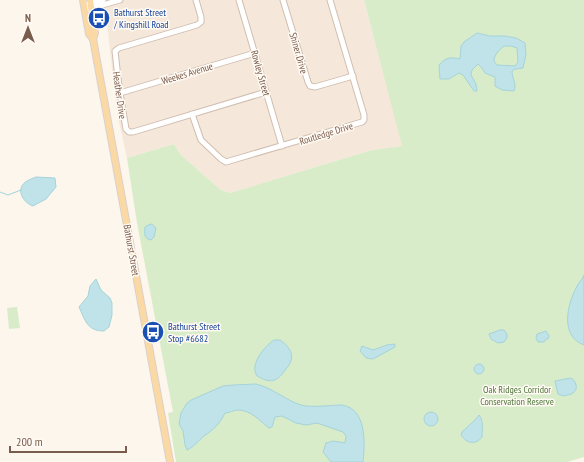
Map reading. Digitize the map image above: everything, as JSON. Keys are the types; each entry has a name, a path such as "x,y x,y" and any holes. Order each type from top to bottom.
{"main road":[{"name":"Bathurst Street","path":"87,5 89,34 94,39 170,462"}],"street":[{"path":"87,5 103,0"},
{"path":"87,5 120,0"},
{"name":"Heather Drive","path":"196,0 201,22 116,49 115,57 126,129 129,132 134,131 266,92"},
{"name":"Rowley Street","path":"240,0 282,146"},
{"name":"Shiner Drive","path":"283,0 310,86 315,87 353,76"},
{"name":"Routledge Drive","path":"192,114 200,140 222,161 228,162 362,122 364,120 364,115 330,0"},
{"name":"Weekes Avenue","path":"120,93 255,53"}],"shaded area":[{"path":"97,0 365,0 364,1 403,146 372,150 230,193 221,190 207,178 180,154 174,144 127,158 117,113 107,23 99,11"}],"green space":[{"name":"Oak Ridges Corridor Conservation Reserve","path":"364,0 584,0 584,457 567,462 176,462 168,413 173,412 137,223 127,158 174,144 180,154 207,178 221,190 230,193 372,150 402,146"},
{"path":"17,307 20,328 9,329 7,308"}],"water":[{"path":"477,33 490,36 516,38 525,43 526,54 523,68 512,71 515,86 514,91 502,90 495,86 495,77 485,73 478,64 472,70 471,75 476,84 477,91 474,91 463,75 459,73 449,79 440,79 439,65 444,60 449,58 460,59 461,46 464,42","holes":["504,46 517,48 518,62 515,66 497,65 494,61 497,53"]},
{"path":"36,177 55,178 56,187 46,199 33,206 29,204 21,195 21,187 28,180"},
{"path":"152,224 156,228 154,237 151,240 145,235 145,227"},
{"path":"584,275 584,345 576,341 571,335 568,312 573,295"},
{"path":"96,279 101,290 110,298 112,303 112,315 109,327 104,331 98,331 90,327 79,307 88,296 90,286"},
{"path":"504,330 507,334 507,338 504,342 498,343 491,339 489,334"},
{"path":"546,331 549,336 548,339 544,342 538,342 536,338 537,334"},
{"path":"274,340 280,340 284,343 290,350 292,357 289,365 280,377 270,381 257,376 255,366 256,361 266,346"},
{"path":"395,344 395,347 373,359 366,358 360,351 362,346 373,350"},
{"path":"477,364 481,364 484,369 481,374 477,374 474,371 474,367"},
{"path":"571,378 576,385 575,391 571,394 563,396 558,394 555,381"},
{"path":"256,384 268,388 301,405 342,405 350,408 356,413 363,428 363,462 331,462 323,452 326,443 333,441 345,443 346,436 343,432 317,423 306,425 296,423 282,416 275,417 272,427 269,428 259,419 243,410 225,413 221,421 211,431 187,450 183,431 179,424 181,413 187,403 223,386"},
{"path":"428,412 434,412 438,416 438,422 434,426 428,426 424,422 424,416"},
{"path":"479,415 482,422 482,437 480,440 469,442 463,438 461,435 462,432"}],"waterway":[{"path":"0,192 8,195 21,190"}],"place":[{"name":"Bathurst Street / Kingshill Road","path":"99,18"},
{"name":"Bathurst Street Stop #6682","path":"153,332"}]}
